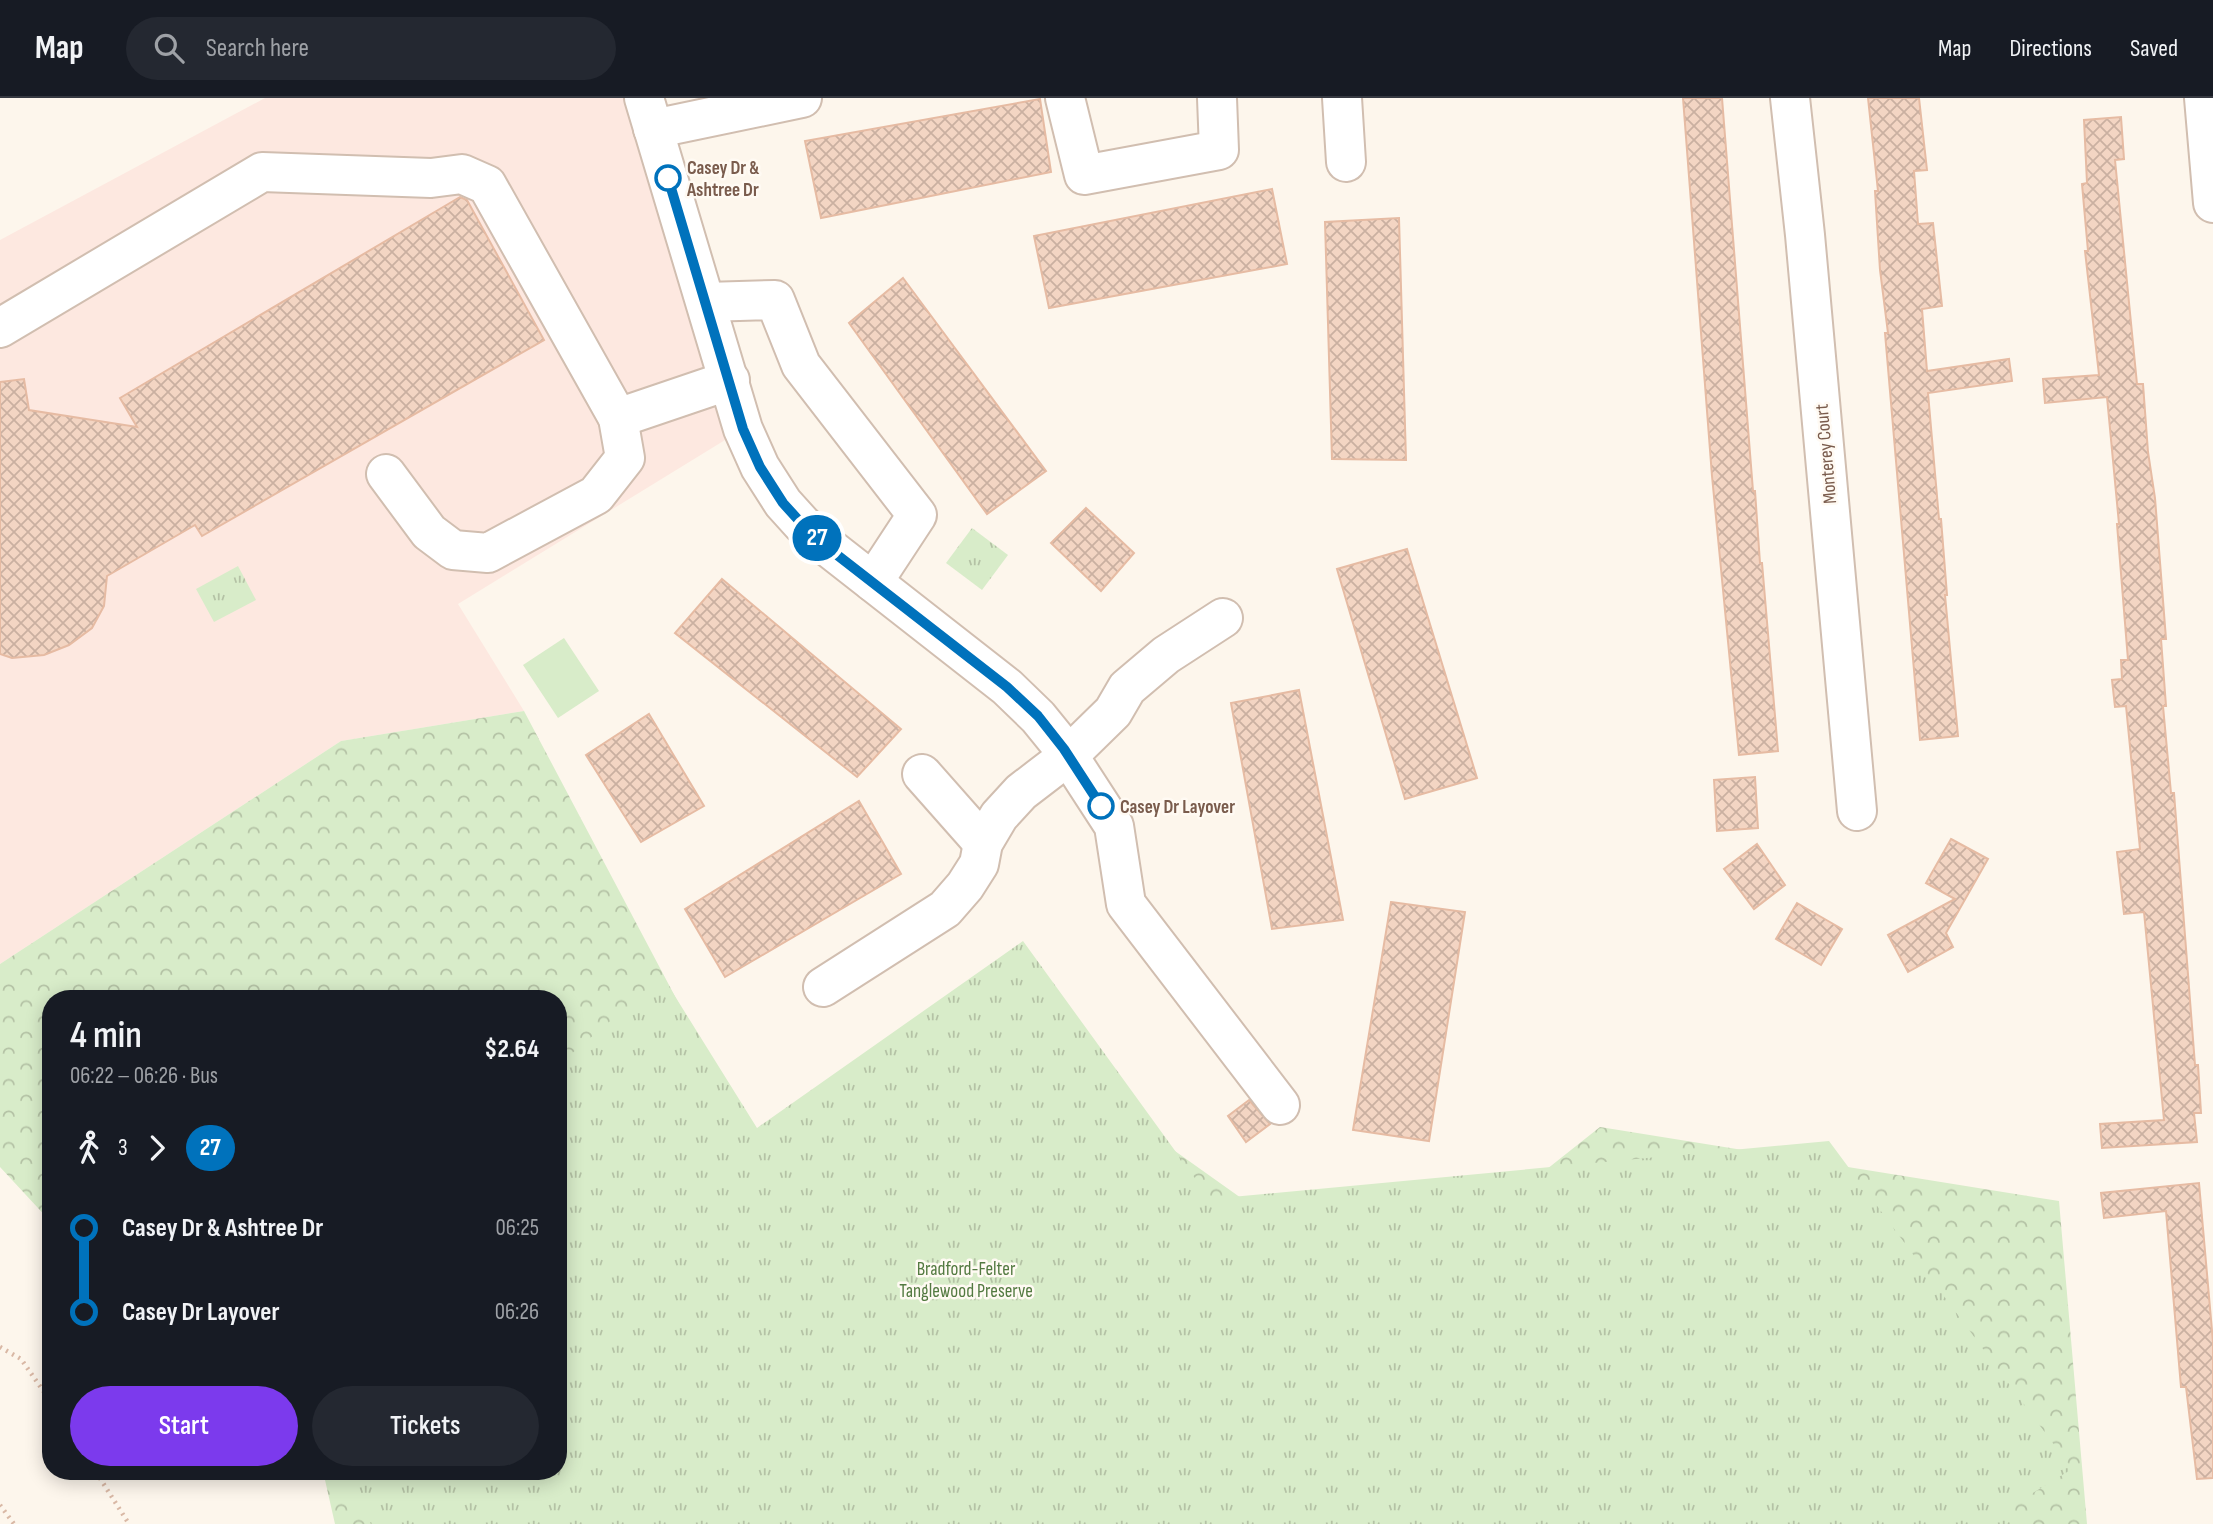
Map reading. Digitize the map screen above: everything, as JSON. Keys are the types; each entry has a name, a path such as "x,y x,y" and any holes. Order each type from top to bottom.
{"street":[{"path":"802,98 648,113 743,429 756,458 783,503 823,544 1007,687 1038,716 1068,755 1114,826 1126,904 1280,1105"},
{"path":"1065,98 1084,175 1219,150 1217,98"},
{"path":"1342,98 1346,162"},
{"name":"Monterey Court","path":"1790,98 1805,235 1857,811"},
{"path":"2204,98 2213,203"},
{"path":"0,328 262,173 431,178 462,174 486,185 618,418 625,458 596,495 488,553 453,550 429,533 387,474"},
{"path":"706,302 775,300 801,365 918,514 873,582"},
{"path":"618,418 730,380"},
{"path":"823,986 945,909 979,864 983,843 999,816 1021,792 1068,755 1113,712 1127,688 1166,654 1223,618"},
{"path":"922,774 983,843"}],"path":[{"path":"0,1347 21,1359 42,1389"},
{"path":"101,1480 129,1524"},
{"path":"0,1505 14,1524"}],"shaded area":[{"path":"265,98 644,98 743,429 458,604 524,711 341,741 0,964 0,240"}],"green space":[{"path":"972,528 1008,555 982,590 946,563"},
{"path":"238,566 256,600 214,622 196,589"},
{"path":"564,638 599,691 558,718 523,665"},
{"name":"Bradford-Felter Tanglewood Preserve","path":"524,711 760,1157 992,1021 1383,1299 1600,1127 2059,1201 2087,1524 335,1524 325,1480 567,1480 567,990 42,990 42,1212 0,1167 0,964 341,741"},
{"name":"Bradford-Felter Tanglewood Preserve","path":"1023,941 1210,1199 1829,1141 2072,1469 2015,1504 2014,1524 371,1524 335,1480 567,1480 567,1057 663,977 757,1128"}],"building":[{"path":"1683,98 1722,98 1753,491 1778,751 1739,755 1712,476"},
{"path":"1868,98 1919,98 1927,170 1914,171 1918,224 1933,223 1942,306 1922,309 1927,371 2009,359 2012,381 1928,393 1958,736 1920,740 1885,333 1888,333 1880,270 1875,191 1878,191"},
{"path":"1040,99 1051,172 821,218 805,141"},
{"path":"2121,117 2124,159 2115,160 2137,384 2143,384 2148,452 2155,498 2166,639 2161,639 2166,706 2163,706 2171,793 2174,793 2201,1113 2194,1113 2197,1142 2102,1148 2100,1124 2164,1120 2144,912 2124,914 2117,852 2140,849 2126,706 2115,707 2112,680 2122,679 2121,660 2128,660 2119,524 2107,397 2045,403 2043,379 2099,375 2085,251 2088,251 2082,184 2087,183 2084,120"},
{"path":"1272,189 1287,264 1049,308 1034,236"},
{"path":"460,197 467,200 544,340 202,536 195,525 107,576 104,606 92,628 69,645 44,655 12,658 0,654 0,382 24,379 29,410 137,427 120,398"},
{"path":"1399,218 1406,460 1332,459 1325,222"},
{"path":"903,278 1046,471 987,514 849,323"},
{"path":"1086,508 1134,553 1101,591 1051,543"},
{"path":"1407,549 1477,778 1405,799 1337,569"},
{"path":"722,579 901,729 857,777 675,633"},
{"path":"1299,690 1343,920 1272,929 1231,703"},
{"path":"649,714 704,806 641,842 586,755"},
{"path":"1755,777 1758,828 1717,831 1714,780"},
{"path":"859,801 901,874 725,977 685,909"},
{"path":"1951,839 1988,859 1946,933 1953,947 1908,972 1888,935 1955,899 1926,883"},
{"path":"1757,844 1785,885 1754,909 1724,869"},
{"path":"1391,902 1465,912 1429,1141 1353,1130"},
{"path":"1797,903 1842,929 1821,965 1776,939"},
{"path":"1249,1100 1270,1124 1246,1142 1228,1116"},
{"path":"2199,1183 2213,1342 2213,1478 2197,1479 2186,1387 2181,1387 2166,1211 2104,1218 2101,1193"}],"bus line":[{"name":"27","path":"668,178 743,429 760,467 783,503 823,544 1007,687 1038,716 1064,749 1101,806"}],"place":[{"name":"Casey Dr & Ashtree Dr","path":"668,178"},
{"name":"Casey Dr Layover","path":"1101,806"}]}
